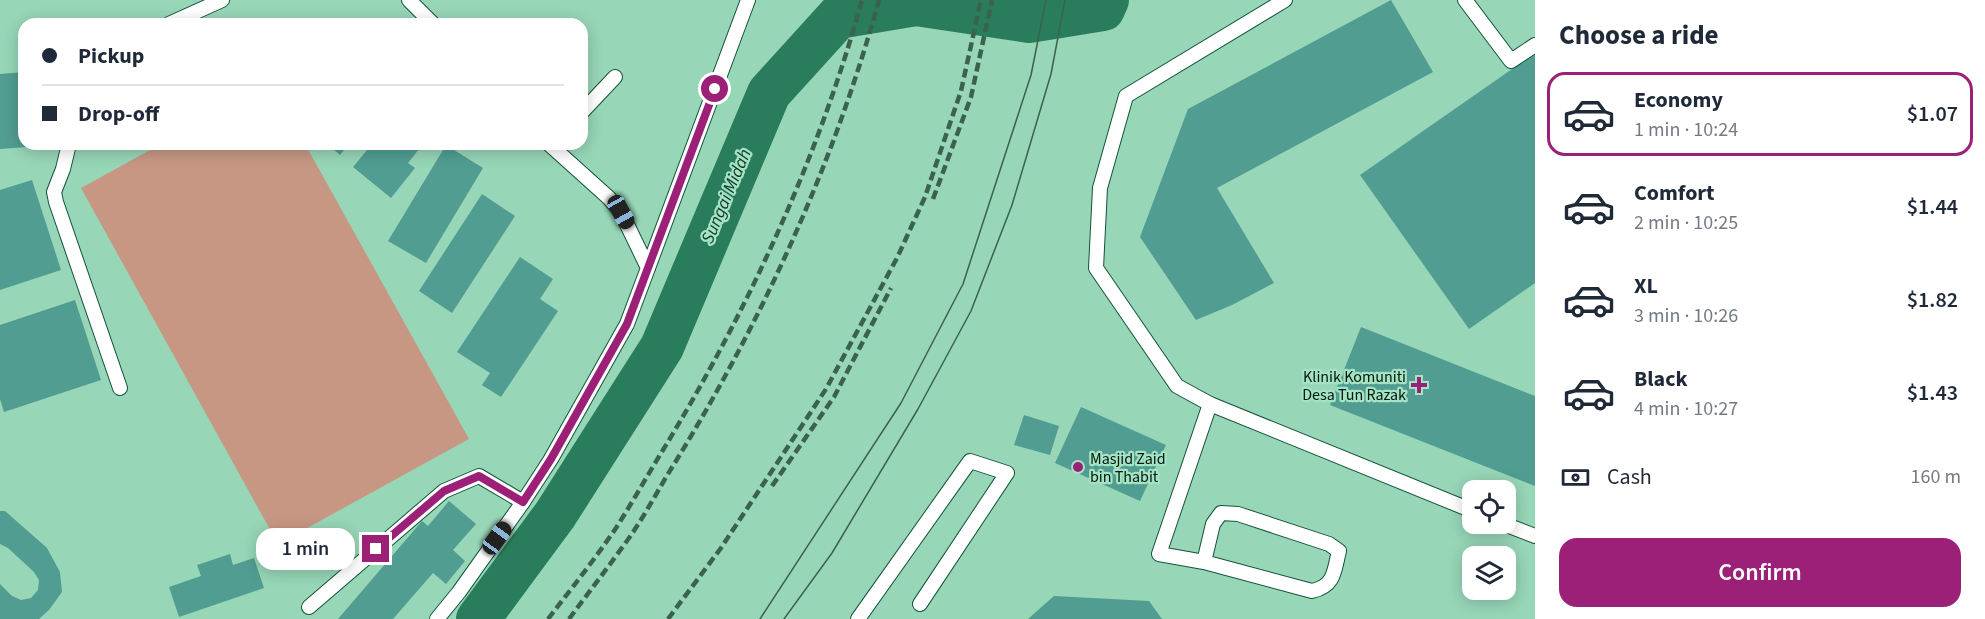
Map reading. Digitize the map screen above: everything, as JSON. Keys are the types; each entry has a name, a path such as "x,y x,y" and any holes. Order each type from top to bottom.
{"lane":[{"path":"182,18 222,0"},
{"path":"409,0 427,18"},
{"path":"437,619 459,592 551,459 627,324 748,0"},
{"path":"1285,0 1126,96 1100,188 1096,268 1178,386 1210,404 1462,507"},
{"path":"1465,0 1511,61 1535,45"},
{"path":"588,106 615,77"},
{"path":"68,150 54,192 56,202 120,388"},
{"path":"558,150 621,212 648,268"},
{"path":"1204,562 1213,524 1221,513 1238,514 1319,540 1339,551 1332,579 1323,589 1312,591 1204,562 1159,554 1210,404"},
{"path":"858,619 970,461 1007,473 920,604"},
{"path":"309,607 444,491 479,476 523,502"},
{"path":"1516,529 1535,536"}],"shaded area":[{"path":"150,150 308,150 469,439 278,544 81,188"}],"building":[{"path":"1391,0 1433,72 1217,188 1274,283 1232,305 1196,320 1140,237 1188,109"},
{"path":"1535,53 1535,283 1469,329 1360,175"},
{"path":"18,72 18,148 0,149 0,74"},
{"path":"334,150 344,150 340,155"},
{"path":"367,150 418,150 408,163 415,168 391,198 353,167"},
{"path":"443,150 454,150 483,168 426,263 388,241"},
{"path":"32,180 61,270 0,290 0,190"},
{"path":"482,194 515,216 452,313 419,291"},
{"path":"520,257 553,279 540,299 558,311 501,397 482,385 490,373 457,352"},
{"path":"75,300 101,380 4,412 0,399 0,325"},
{"path":"1361,327 1535,396 1535,486 1330,405"},
{"path":"1081,407 1166,445 1140,501 1055,463"},
{"path":"1024,415 1059,426 1050,455 1014,445"},
{"path":"449,501 476,524 453,550 465,561 446,584 433,573 393,619 338,619 422,521 428,526"},
{"path":"0,511 5,511 47,548 60,572 62,592 39,619 0,619 0,584 12,596 21,600 31,598 38,590 39,580 34,572 8,548 0,544"},
{"path":"230,554 233,565 254,558 264,588 179,617 169,587 201,576 197,565"},
{"path":"1054,596 1149,601 1162,619 1028,619"}],"waterway":[{"name":"Sungai Midah","path":"478,619 555,515 662,347 769,93 838,17 916,4 1029,21 1103,9 1107,0"}],"tram line":[{"path":"760,619 901,403 963,284 1031,75 1046,0"},
{"path":"784,619 832,553 918,409 971,311 1012,205 1051,74 1065,0"}],"railway":[{"path":"548,619 622,519 694,397 752,288 778,232 824,118 862,0"},
{"path":"569,619 641,519 739,351 794,238 818,180 841,121 879,0"},
{"path":"668,619 721,548 826,389 897,258 925,197 961,91 981,0"},
{"path":"933,199 971,97 992,0"},
{"path":"772,486 834,397 891,288"}],"place":[{"name":"Klinik Komuniti Desa Tun Razak","path":"1419,385"},
{"name":"Masjid Zaid bin Thabit","path":"1078,467"}],"route":[{"path":"376,549 444,491 479,476 523,502 551,459 627,324 715,89"}]}
